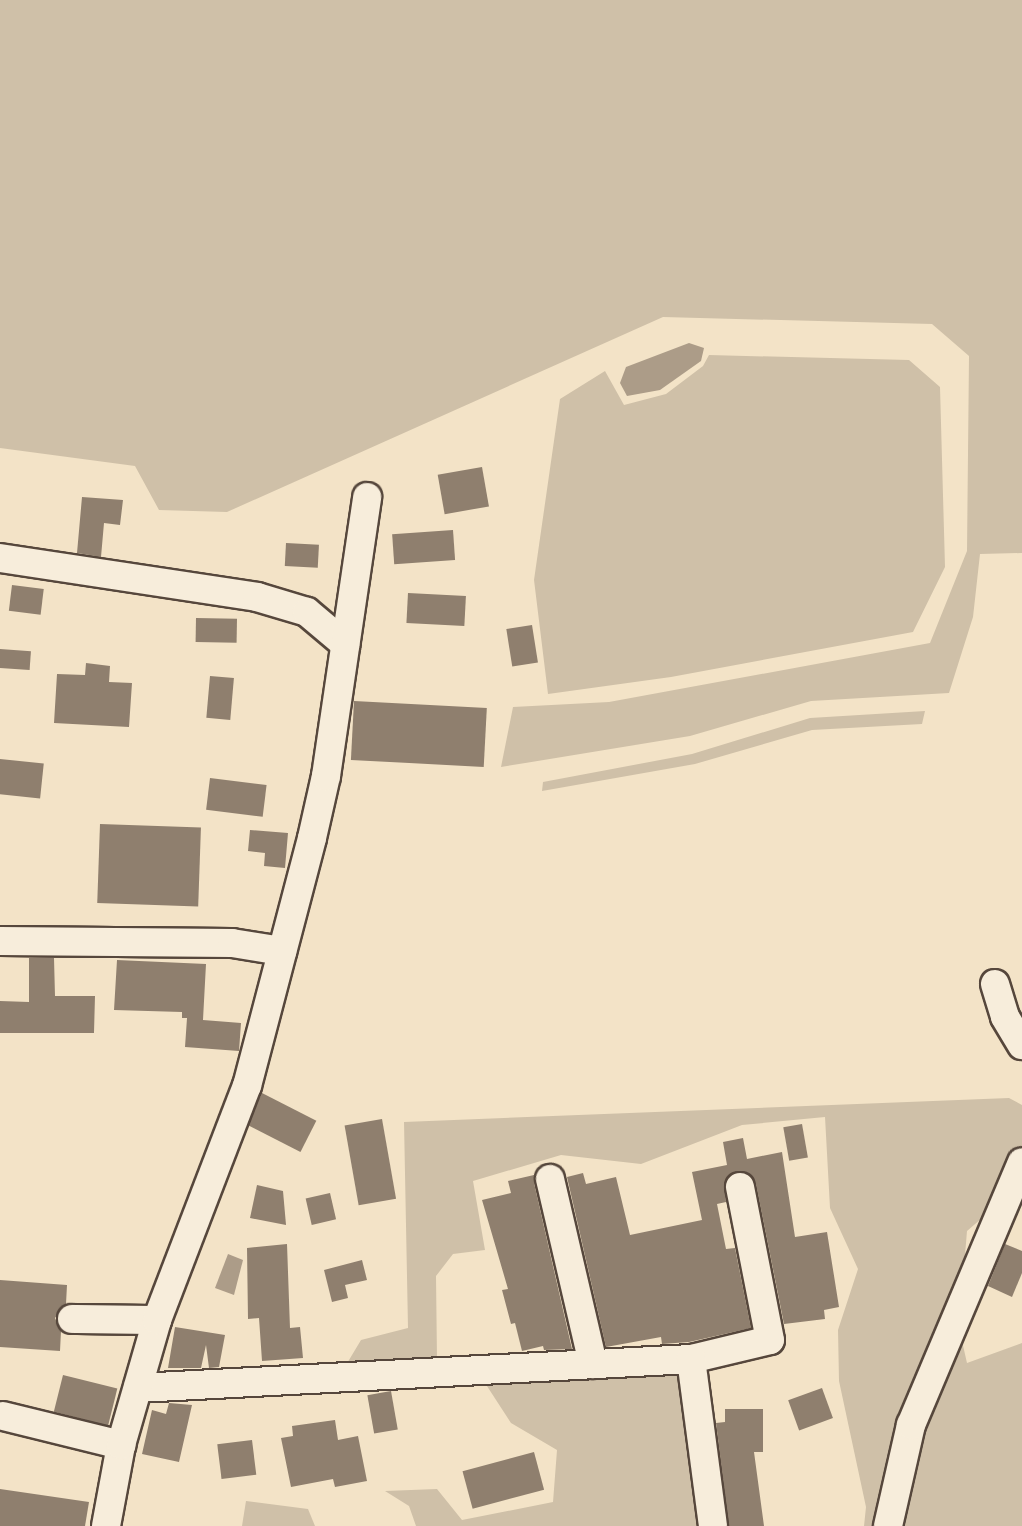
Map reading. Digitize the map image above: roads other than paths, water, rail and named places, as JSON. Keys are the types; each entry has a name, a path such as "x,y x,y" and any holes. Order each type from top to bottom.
{"street":[{"path":"106,1526 121,1445 157,1320 247,1086 282,951 326,776 368,497"},
{"path":"0,558 257,597 307,612 345,643"},
{"path":"0,941 232,943 282,951"},
{"path":"995,985 1005,1017 1022,1045"},
{"path":"888,1526 911,1425 1022,1161"},
{"path":"550,1179 593,1364"},
{"path":"138,1388 691,1359 770,1340 740,1187"},
{"path":"72,1319 157,1320"},
{"path":"691,1359 713,1526"},
{"path":"3,1416 121,1445"}]}
